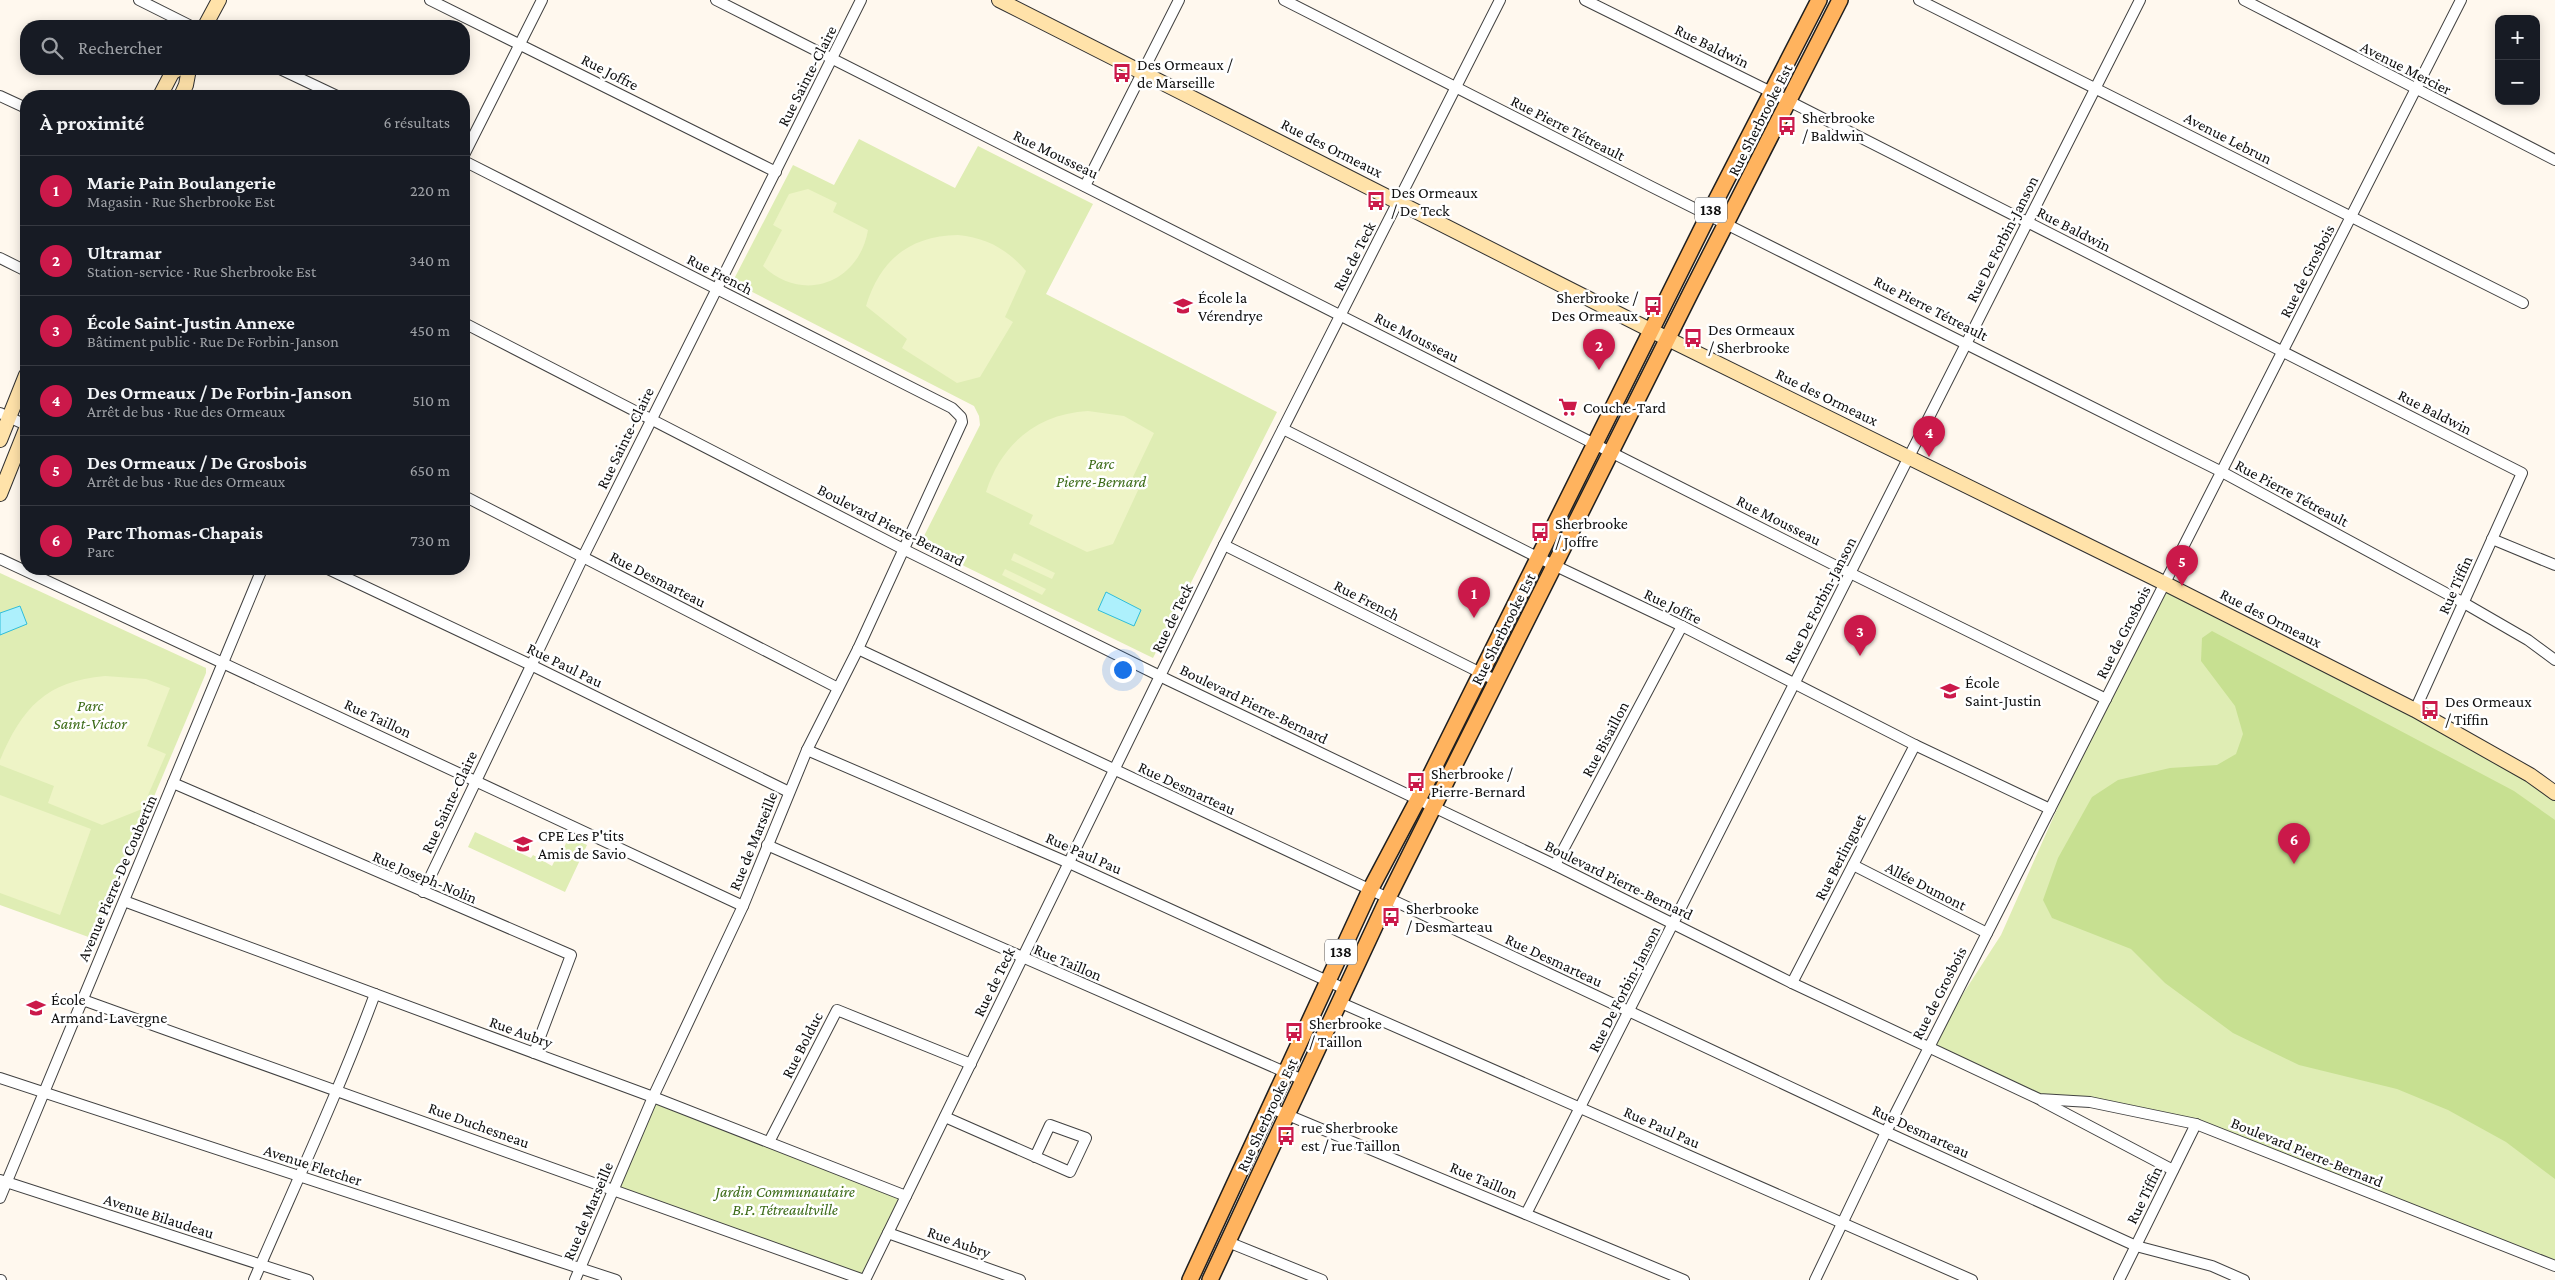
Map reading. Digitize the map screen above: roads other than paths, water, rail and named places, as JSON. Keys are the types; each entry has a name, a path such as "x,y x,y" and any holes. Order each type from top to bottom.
{"main road":[{"name":"Rue Sherbrooke Est","path":"1190,1280 1370,890 1418,799 1709,214 1819,0"},
{"name":"Rue Sherbrooke Est","path":"1210,1280 1388,898 1611,451 1790,102 1840,0"}],"street":[{"path":"139,0 179,20"},
{"path":"208,20 219,0"},
{"name":"Rue Joffre","path":"430,0 776,172"},
{"path":"470,144 542,0"},
{"name":"Rue Mousseau","path":"716,0 1850,573 2106,699"},
{"name":"Rue Sainte-Claire","path":"423,892 651,418 862,0"},
{"name":"Rue des Ormeaux","path":"1000,0 1651,330 2415,710 2530,775 2555,793"},
{"path":"1085,186 1179,0"},
{"name":"Rue Pierre Tétreault","path":"1284,0 2222,472 2464,603 2528,640 2555,660"},
{"name":"Rue de Teck","path":"865,1280 1224,545 1500,0"},
{"name":"Rue Baldwin","path":"1585,0 1771,92 2522,473"},
{"name":"Avenue Lebrun","path":"1919,0 2523,304"},
{"name":"Rue De Forbin-Janson","path":"1526,1214 2140,0"},
{"name":"Avenue Mercier","path":"2244,0 2555,160"},
{"name":"Rue de Grosbois","path":"1815,1280 1841,1223 1928,1048 2461,0"},
{"path":"163,90 171,75"},
{"path":"184,90 187,75"},
{"path":"293,75 324,90"},
{"path":"0,96 20,105"},
{"name":"Rue French","path":"470,164 952,408 961,416"},
{"path":"0,258 20,268"},
{"name":"Boulevard Pierre-Bernard","path":"470,326 904,550 1160,676 1434,806 1674,923 1792,983 2039,1099 2173,1170"},
{"path":"0,440 5,415 20,386"},
{"path":"5,415 20,422"},
{"name":"Rue de Marseille","path":"575,1280 653,1097 743,906 788,792 858,649 961,428 961,416"},
{"name":"Rue Joffre","path":"1284,429 1539,558 1682,626 1915,746 2050,809"},
{"path":"0,494 20,444"},
{"name":"Rue Tiffin","path":"2415,710 2522,473"},
{"name":"Rue Desmarteau","path":"470,499 838,688"},
{"path":"2492,539 2555,565"},
{"name":"Rue French","path":"1224,545 1496,681"},
{"name":"Rue Taillon","path":"0,559 20,568"},
{"name":"Rue Taillon","path":"35,575 743,906"},
{"name":"Avenue Pierre-De Coubertin","path":"0,1198 3,1181 44,1093 259,575"},
{"name":"Rue Paul Pau","path":"341,575 531,665 788,792"},
{"name":"Rue Bisaillon","path":"1555,865 1682,626"},
{"name":"Rue Desmarteau","path":"858,649 1629,1012 2136,1246 2212,1266 2244,1280"},
{"name":"Rue Berlinguet","path":"1792,983 1915,746"},
{"name":"Rue Paul Pau","path":"808,750 1069,863 1328,981 1342,996 1580,1107 1972,1280"},
{"name":"Rue Joseph-Nolin","path":"173,783 571,955 534,1053"},
{"name":"Rue Taillon","path":"767,845 1022,959 1303,1080"},
{"name":"Allée Dumont","path":"1852,865 1986,934"},
{"name":"Rue Aubry","path":"124,901 653,1097 906,1196"},
{"path":"254,1280 298,1176 338,1090 375,994"},
{"name":"Rue Duchesneau","path":"83,1000 865,1280"},
{"name":"Rue Bolduc","path":"769,1142 837,1010 971,1064"},
{"name":"Avenue Fletcher","path":"0,1078 616,1280"},
{"name":"Boulevard Pierre-Bernard","path":"2039,1099 2090,1102 2196,1124 2555,1266"},
{"name":"Rue Taillon","path":"1271,1108 1684,1280"},
{"path":"945,1117 1035,1157 1070,1172 1086,1138 1050,1125 1035,1157"},
{"name":"Rue Tiffin","path":"2119,1280 2196,1124"},
{"name":"Avenue Bilaudeau","path":"3,1181 308,1280"},
{"name":"Rue Aubry","path":"888,1233 1020,1280"},
{"path":"1228,1242 1322,1280"}],"water":[{"path":"1106,592 1141,610 1134,626 1098,610"},
{"path":"20,606 27,624 0,635 0,613"}],"place":[{"name":"Des Ormeaux / de Marseille","path":"1122,73"},
{"name":"Sherbrooke / Baldwin","path":"1787,126"},
{"name":"Des Ormeaux / De Teck","path":"1376,201"},
{"name":"École la Vérendrye","path":"1183,306"},
{"name":"Sherbrooke / Des Ormeaux","path":"1653,306"},
{"name":"Des Ormeaux / Sherbrooke","path":"1693,338"},
{"name":"Ultramar","path":"1599,370"},
{"name":"Couche-Tard","path":"1568,407"},
{"name":"Des Ormeaux / De Forbin-Janson","path":"1929,457"},
{"name":"Sherbrooke / Joffre","path":"1540,532"},
{"name":"Des Ormeaux / De Grosbois","path":"2182,586"},
{"name":"Marie Pain Boulangerie","path":"1474,618"},
{"name":"École Saint-Justin Annexe","path":"1860,656"},
{"name":"École Saint-Justin","path":"1950,691"},
{"name":"Des Ormeaux / Tiffin","path":"2430,710"},
{"name":"Sherbrooke / Pierre-Bernard","path":"1416,782"},
{"name":"CPE Les P'tits Amis de Savio","path":"523,844"},
{"name":"Parc Thomas-Chapais","path":"2294,864"},
{"name":"Sherbrooke / Desmarteau","path":"1391,917"},
{"name":"École Armand-Lavergne","path":"36,1008"},
{"name":"Sherbrooke / Taillon","path":"1294,1032"},
{"name":"rue Sherbrooke est / rue Taillon","path":"1286,1136"}],"park label":[{"name":"Parc Pierre-Bernard","path":"1101,472"},
{"name":"Parc Saint-Victor","path":"90,714"},
{"name":"Jardin Communautaire B.P. Tétreaultville","path":"785,1200"}]}
